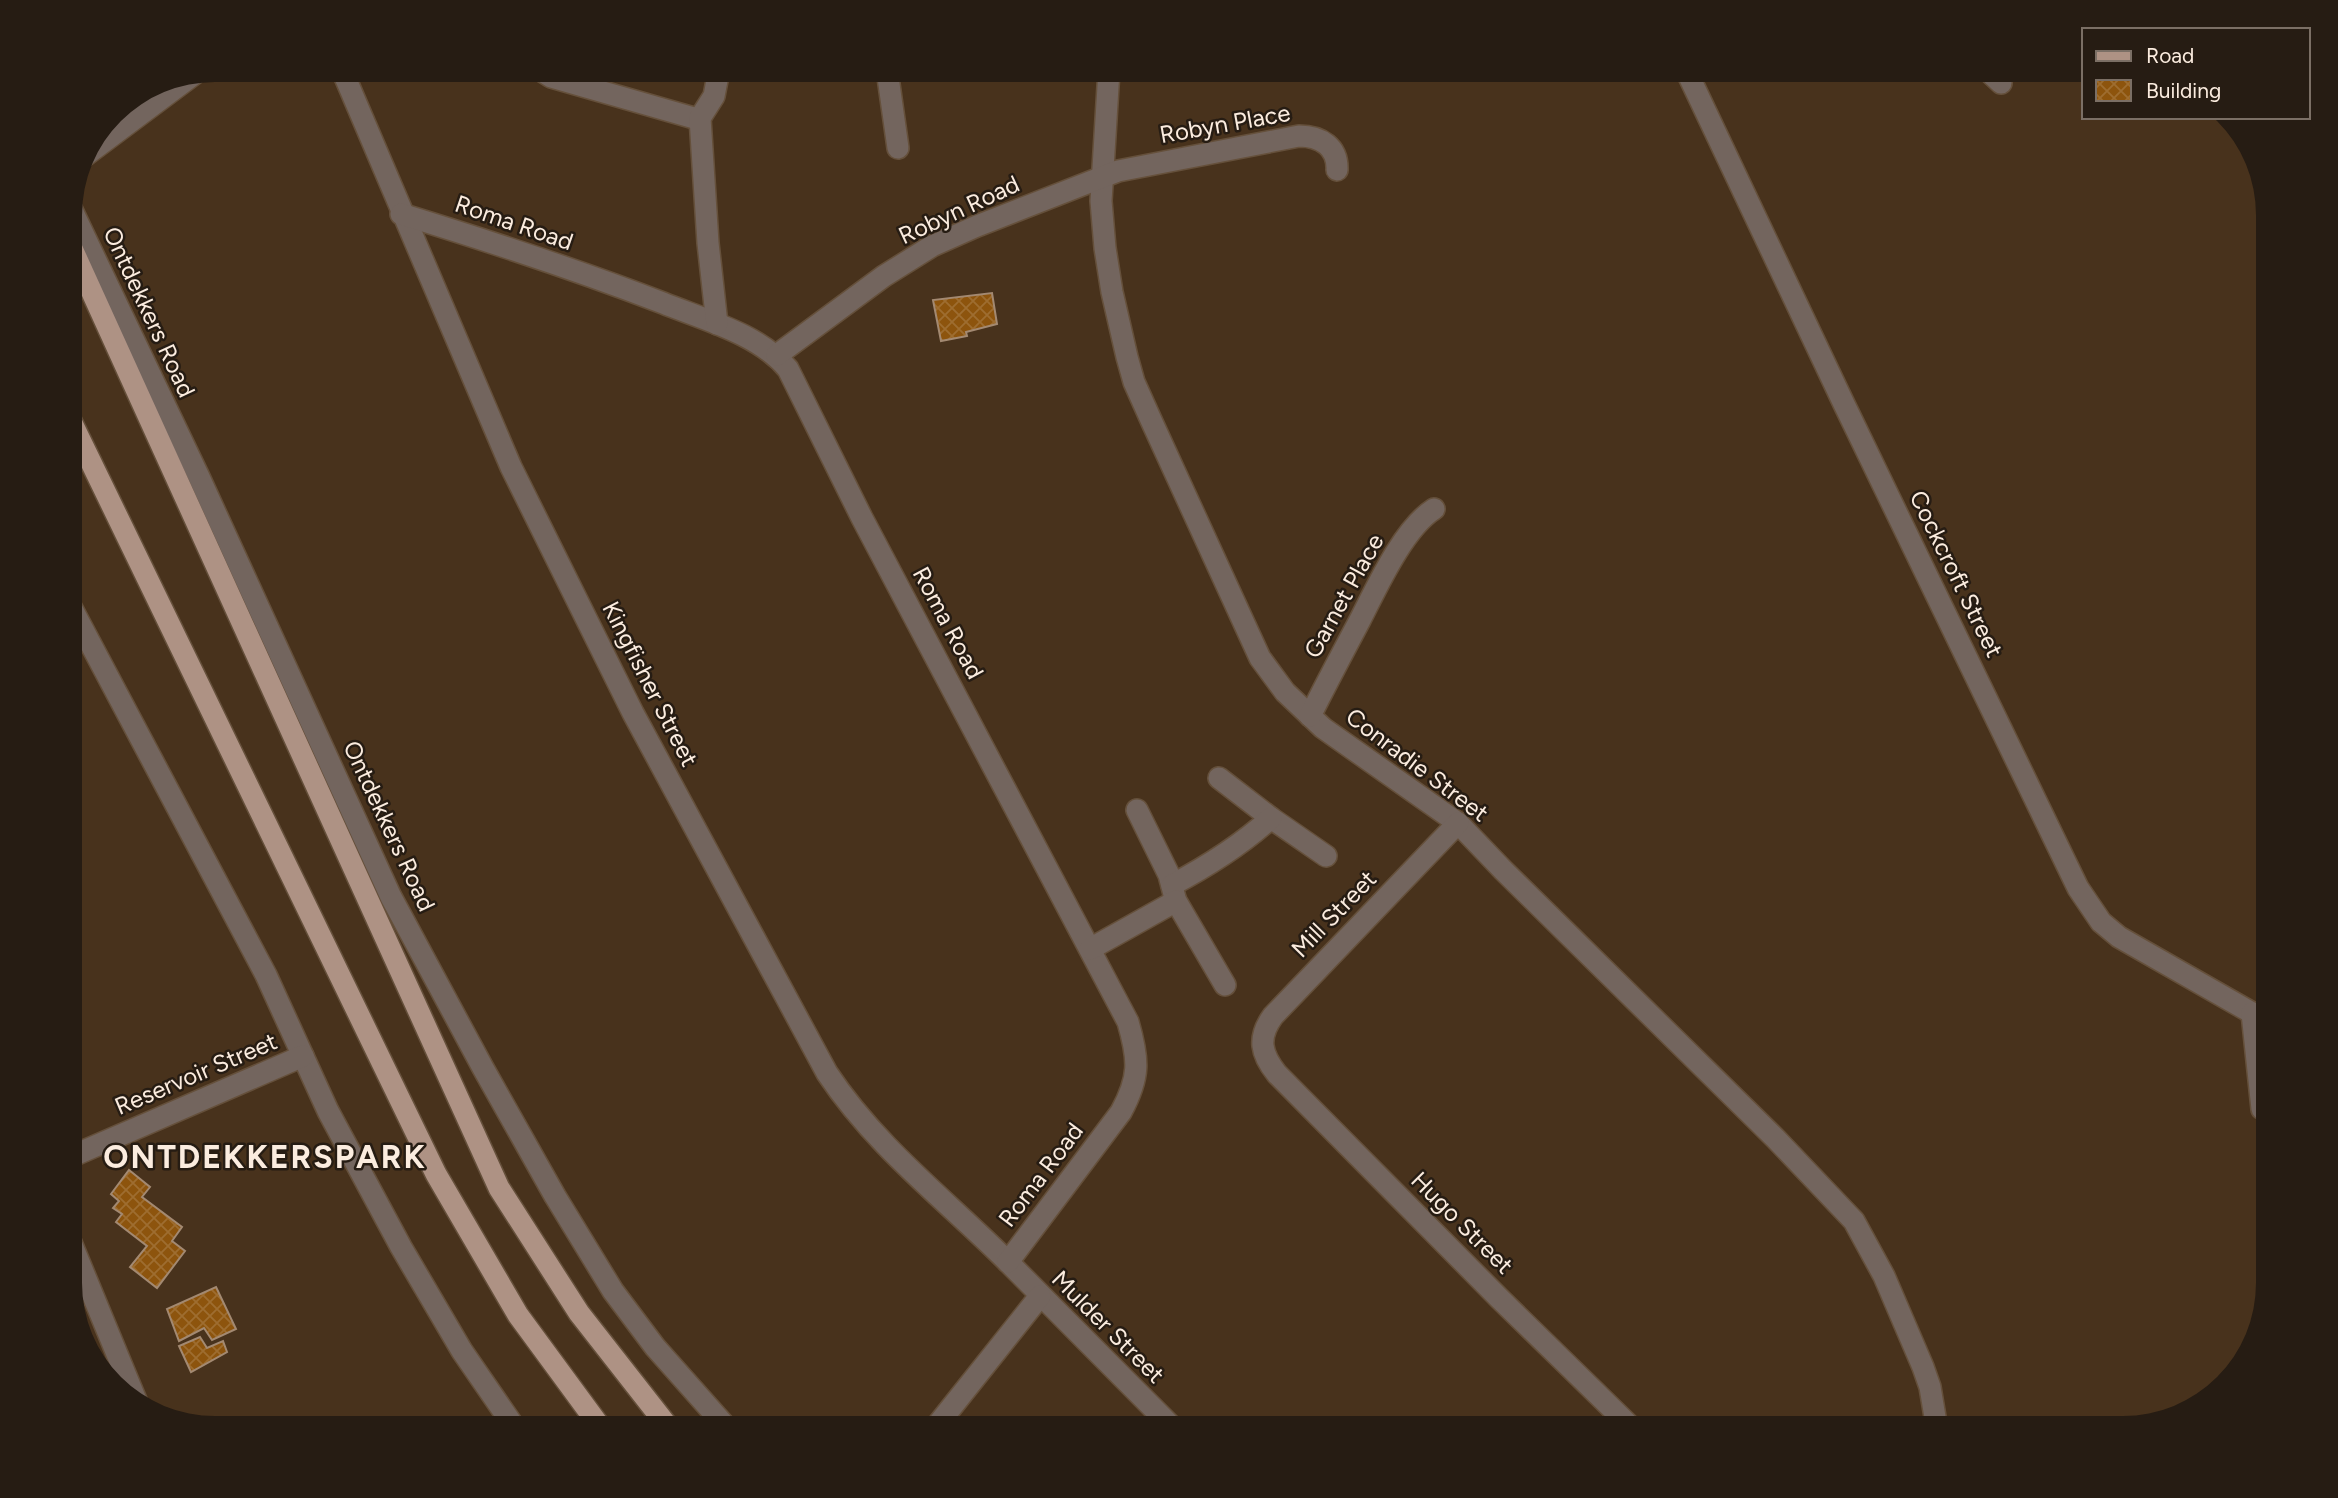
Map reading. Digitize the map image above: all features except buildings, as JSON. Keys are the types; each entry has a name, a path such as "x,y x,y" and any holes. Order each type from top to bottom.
{"main road":[{"name":"Ontdekkers Road","path":"83,273 499,1188 579,1313 660,1416"},
{"path":"83,446 436,1174 519,1315 592,1416"}],"street":[{"name":"Kingfisher Street","path":"347,82 401,214 517,480 634,713 827,1073 857,1114 911,1172 1008,1262"},
{"path":"571,82 700,118"},
{"path":"717,82 715,96 700,118 708,243 717,324"},
{"path":"889,82 898,148"},
{"name":"Conradie Street","path":"1108,82 1101,201 1112,292 1134,382 1251,641 1273,678 1310,716 1344,743 1458,823 1776,1139 1854,1221 1884,1276 1923,1367 1930,1387 1935,1416"},
{"name":"Cockcroft Street","path":"1692,82 2078,888 2101,922 2119,937 2256,1015"},
{"path":"107,139 174,89"},
{"name":"Robyn Place","path":"1103,177 1118,171 1299,136 1308,136 1328,144 1334,151 1337,170"},
{"name":"Robyn Road","path":"777,355 884,276 932,246 1103,177"},
{"name":"Roma Road","path":"401,214 486,240 717,324 777,355 789,369 862,518 1128,1022 1136,1052 1137,1072 1133,1090 1121,1112 1008,1262"},
{"name":"Ontdekkers Road","path":"83,233 205,489 391,897 482,1068 555,1196 614,1291 656,1347 716,1416"},
{"name":"Garnet Place","path":"1310,716 1400,548 1423,516 1434,509"},
{"path":"83,630 266,975 328,1111 401,1247 461,1351 506,1416"},
{"path":"1219,778 1270,818 1326,856"},
{"path":"1137,810 1174,893 1224,985"},
{"path":"1090,949 1174,893 1239,845 1270,818"},
{"name":"Mill Street","path":"1263,1050 1265,1027 1272,1016 1458,823"},
{"name":"Hugo Street","path":"1263,1050 1265,1060 1277,1074 1620,1416"},
{"name":"Reservoir Street","path":"83,1151 303,1056"},
{"name":"Mulder Street","path":"1008,1262 1161,1416"},
{"path":"83,1272 129,1384"},
{"path":"945,1416 1040,1296"}],"district":[{"name":"ONTDEKKERSPARK","path":"265,1157"}]}
